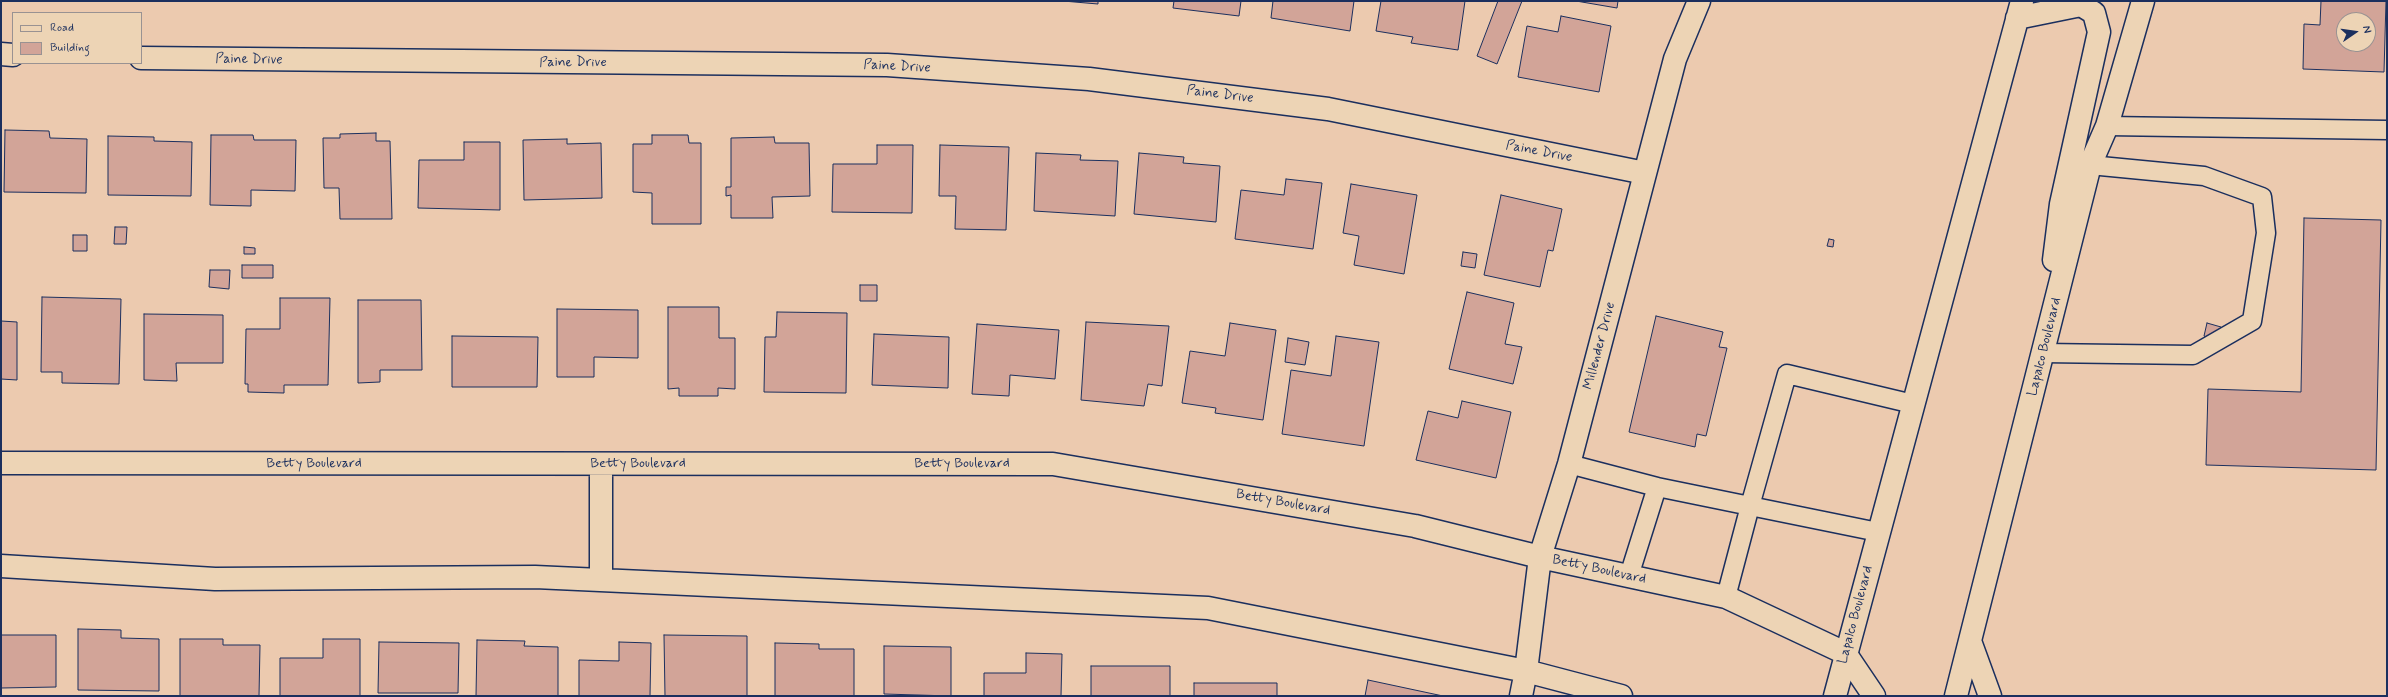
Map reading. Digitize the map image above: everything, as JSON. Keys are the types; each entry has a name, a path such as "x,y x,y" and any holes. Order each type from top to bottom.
{"street":[{"name":"Millender Drive","path":"1521,696 1526,671 1540,557 1569,464 1675,59 1699,1"},
{"name":"Lapalco Boulevard","path":"1956,696 2090,165 2107,126 2143,1"},
{"path":"2020,9 2081,5 2094,13 2098,32 2061,204 2043,353"},
{"name":"Lapalco Boulevard","path":"1835,696 1845,653 2020,9"},
{"path":"1,54 12,55"},
{"name":"Paine Drive","path":"142,58 887,65 1089,79 1328,109 1645,173"},
{"name":"Betty Boulevard","path":"1,464 1053,464 1415,526 1540,557 1726,597 1845,653"},
{"path":"601,464 601,580"},
{"path":"1,566 215,578 535,578 601,580 1208,608 1526,671 1621,696"},
{"path":"1970,641 1990,696"},
{"path":"1845,653 1874,696"}],"lane":[{"path":"2107,126 2387,130"},
{"path":"2043,353 2193,355 2252,321 2266,233 2262,197 2204,176 2090,165"},
{"path":"1726,597 1787,374 1913,404"},
{"path":"1569,464 1657,487 1878,532"},
{"path":"1629,576 1657,487"}],"building":[{"path":"1063,1 1098,1 1098,4"},
{"path":"1174,1 1241,1 1239,16 1173,8"},
{"path":"1273,1 1354,1 1350,31 1271,18"},
{"path":"1381,1 1465,1 1458,50 1411,43 1413,37 1376,31"},
{"path":"1498,1 1522,1 1497,64 1477,56"},
{"path":"1576,1 1618,1 1617,8"},
{"path":"2321,1 2386,1 2384,72 2303,69 2304,24 2320,25"},
{"path":"1561,16 1611,26 1599,92 1518,77 1527,26 1558,32"},
{"path":"5,130 49,131 50,138 87,139 86,193 4,192"},
{"path":"376,133 376,141 390,141 392,219 340,219 339,188 324,188 323,138 340,138 340,134"},
{"path":"211,135 253,135 254,140 296,140 295,191 251,190 251,206 210,205"},
{"path":"652,135 688,135 689,143 701,143 701,224 652,224 652,193 633,192 633,144 652,144"},
{"path":"108,136 154,137 154,141 192,142 191,196 108,195"},
{"path":"774,137 775,143 809,143 810,196 772,197 773,218 731,218 731,195 726,196 726,187 731,187 731,138"},
{"path":"567,139 567,144 601,143 602,198 524,200 523,140"},
{"path":"464,142 500,142 500,210 418,208 419,160 464,160"},
{"path":"877,145 913,145 912,213 832,212 833,164 877,164"},
{"path":"940,145 1009,147 1006,230 955,229 956,196 939,196"},
{"path":"1036,153 1081,155 1080,160 1118,161 1115,216 1034,211"},
{"path":"1139,153 1184,157 1183,163 1220,166 1216,222 1134,214"},
{"path":"1286,179 1322,183 1313,249 1235,239 1241,190 1284,195"},
{"path":"1351,184 1417,195 1404,274 1354,265 1359,236 1343,233"},
{"path":"1501,195 1562,209 1553,251 1548,250 1540,287 1484,275"},
{"path":"2304,218 2381,220 2376,470 2206,465 2208,389 2301,392"},
{"path":"115,227 127,227 126,244 114,244"},
{"path":"73,235 87,235 87,251 73,251"},
{"path":"1829,239 1834,240 1833,247 1827,246"},
{"path":"244,247 255,248 255,254 244,254"},
{"path":"1463,252 1477,254 1475,268 1461,266"},
{"path":"242,265 273,265 273,278 242,278"},
{"path":"210,270 230,270 229,289 209,287"},
{"path":"860,285 877,285 877,301 860,301"},
{"path":"1467,292 1514,303 1505,344 1522,347 1513,384 1449,369"},
{"path":"42,297 121,299 119,384 62,383 62,372 41,372"},
{"path":"280,298 330,298 328,385 284,385 284,393 248,392 248,384 245,384 246,329 280,329"},
{"path":"358,300 421,300 422,370 380,370 380,382 358,383"},
{"path":"668,307 719,307 719,338 735,338 735,389 718,388 718,396 679,396 679,388 668,389"},
{"path":"557,309 638,310 638,358 594,357 594,377 557,377"},
{"path":"777,312 847,313 846,393 764,392 765,337 776,337"},
{"path":"144,314 223,315 223,363 176,363 177,381 144,380"},
{"path":"1656,316 1723,332 1719,347 1727,348 1706,436 1697,434 1695,447 1629,432"},
{"path":"1,321 17,322 17,380 1,379"},
{"path":"1086,322 1169,326 1162,386 1148,384 1144,406 1081,400"},
{"path":"1230,323 1276,330 1263,420 1215,413 1216,408 1182,403 1190,351 1225,356"},
{"path":"2207,323 2221,327 2217,341 2204,336"},
{"path":"977,324 1059,330 1055,379 1010,375 1009,396 972,394"},
{"path":"874,334 949,337 948,388 872,385"},
{"path":"452,336 538,337 537,387 452,387"},
{"path":"1336,336 1379,342 1364,446 1282,434 1291,370 1331,376"},
{"path":"1288,338 1309,342 1305,365 1285,362"},
{"path":"1462,401 1511,412 1496,478 1416,460 1428,411 1458,418"},
{"path":"78,629 121,630 121,638 159,639 159,691 78,690"},
{"path":"1,635 56,635 56,687 1,688"},
{"path":"664,635 747,636 747,696 665,696"},
{"path":"180,639 223,639 223,645 260,645 259,696 180,696"},
{"path":"323,639 360,639 360,696 280,696 280,658 323,658"},
{"path":"477,640 525,641 524,646 558,647 558,696 476,696"},
{"path":"379,642 459,643 458,693 378,693"},
{"path":"619,642 651,643 650,696 579,696 579,660 619,661"},
{"path":"775,643 819,644 819,649 854,649 854,696 775,696"},
{"path":"884,646 951,647 951,696 884,694"},
{"path":"1026,653 1062,654 1061,696 984,696 984,673 1026,673"},
{"path":"1091,666 1170,666 1170,696 1091,696"},
{"path":"1368,680 1443,696 1365,696"},
{"path":"1194,683 1277,683 1277,696 1194,696"}]}
